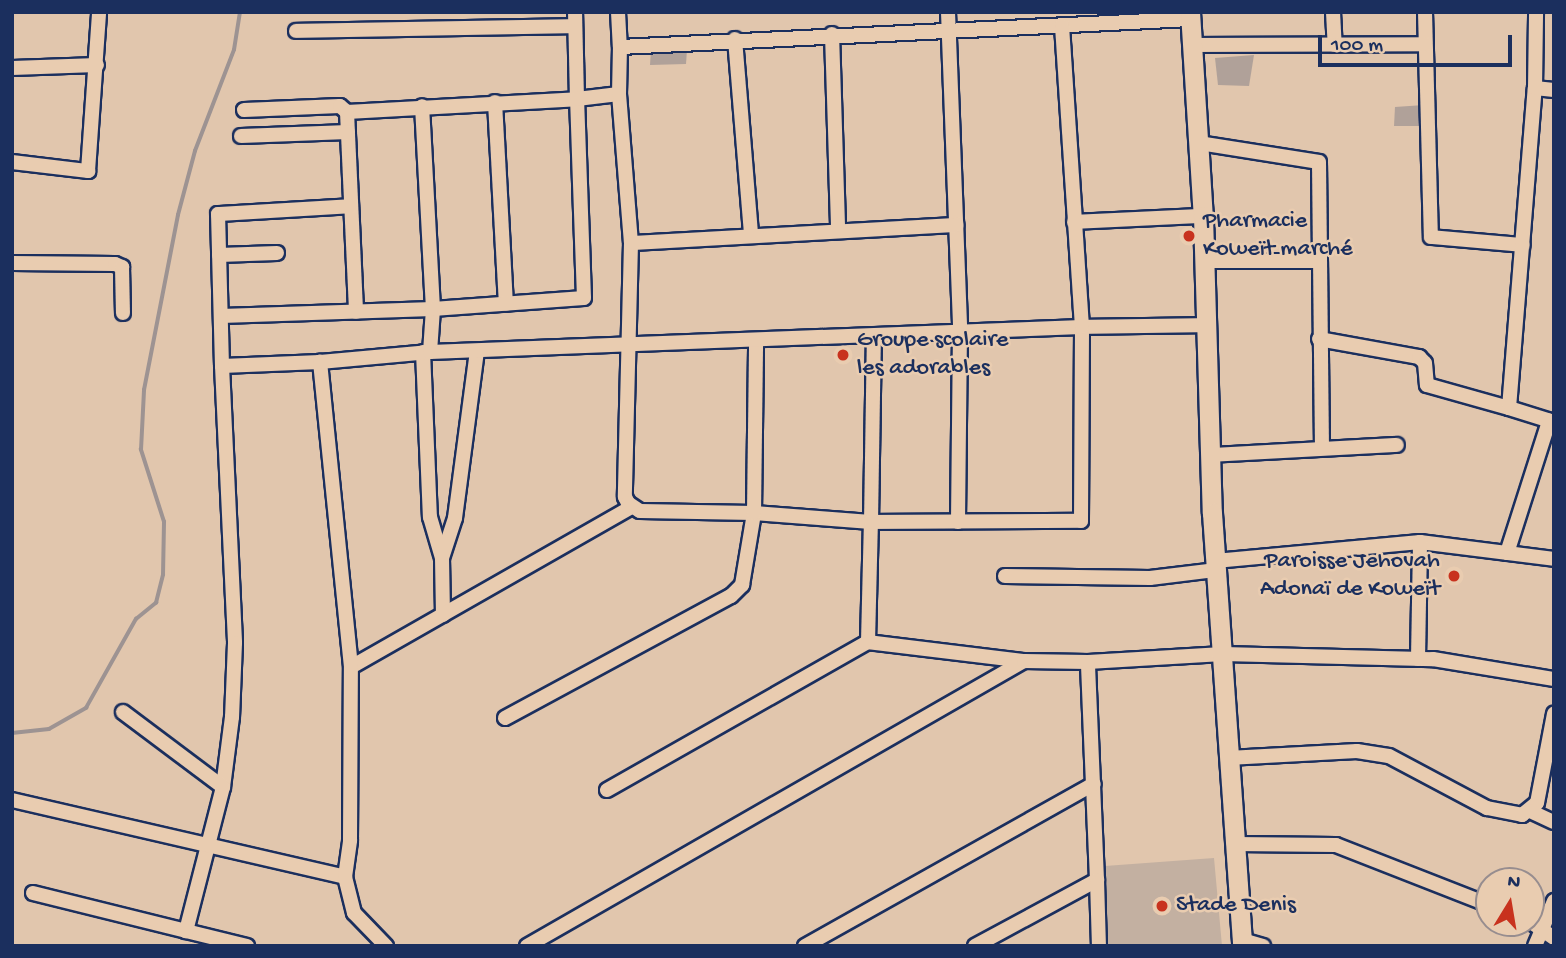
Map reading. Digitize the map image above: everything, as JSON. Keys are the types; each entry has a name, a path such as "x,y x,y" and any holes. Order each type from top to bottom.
{"street":[{"path":"12,162 88,171 99,12"},
{"path":"618,12 621,47 619,94 631,243 632,347 625,497 632,507 640,511 754,513 871,522 1081,521 1082,327 1062,26"},
{"path":"948,12 960,330 958,522"},
{"path":"1333,12 1335,45"},
{"path":"1425,12 1432,237 1523,245"},
{"path":"1509,408 1535,88 1536,12"},
{"path":"621,47 947,28 1062,26 1190,15 1203,216 1215,565 1234,844 1242,943 1263,946"},
{"path":"221,316 433,309 584,298 575,19 296,31"},
{"path":"832,34 838,229"},
{"path":"736,39 751,235"},
{"path":"1193,45 1425,44"},
{"path":"12,68 97,65"},
{"path":"1535,88 1554,89"},
{"path":"244,110 340,106 347,112 577,99 619,94"},
{"path":"495,102 506,304"},
{"path":"422,106 433,309 426,352 430,517 442,558 443,615"},
{"path":"347,112 356,312"},
{"path":"241,136 348,132"},
{"path":"1199,143 1315,158 1320,168 1319,339 1322,446"},
{"path":"186,931 223,787 235,643 218,214 351,206"},
{"path":"1074,222 1203,216"},
{"path":"631,243 838,229 957,225"},
{"path":"219,256 277,253"},
{"path":"1205,261 1319,261"},
{"path":"12,263 115,264 122,267 123,313"},
{"path":"222,366 320,362 426,352 632,347 960,330 1207,325"},
{"path":"868,642 874,336"},
{"path":"1319,339 1419,357 1425,363 1427,385 1552,421 1507,553"},
{"path":"505,718 731,596 745,572 754,513 756,341"},
{"path":"442,558 455,518 477,351"},
{"path":"320,362 351,667 350,840 345,877 354,912 386,946"},
{"path":"1211,455 1322,446 1396,445"},
{"path":"351,667 632,507"},
{"path":"1418,659 1420,541"},
{"path":"1005,576 1150,578 1215,565 1420,541 1554,559"},
{"path":"607,790 868,642 1024,661 1088,662 1223,653 1418,659 1554,679"},
{"path":"527,946 1024,661"},
{"path":"1088,662 1099,946"},
{"path":"123,712 223,787"},
{"path":"1228,758 1357,751 1389,756 1487,808 1513,816 1530,811 1537,803 1554,714"},
{"path":"806,946 1094,784"},
{"path":"12,800 206,848 345,877"},
{"path":"1530,811 1554,822"},
{"path":"1234,844 1336,845 1475,900"},
{"path":"975,946 1097,880"},
{"path":"33,893 247,946"},
{"path":"1545,924 1554,901"}],"shaded area":[{"name":"Stade Denis","path":"1214,858 1222,946 1106,946 1105,866"}],"building":[{"path":"651,50 687,50 686,64 650,65"},
{"path":"1254,55 1249,86 1218,85 1215,58"},
{"path":"1424,105 1425,126 1394,126 1395,107"}],"waterway":[{"path":"12,733 49,729 86,708 136,619 156,603 163,575 164,522 141,450 144,390 178,215 195,151 234,50 240,12"}],"place":[{"name":"Pharmacie Koweït marché","path":"1189,236"},
{"name":"Groupe scolaire les adorables","path":"843,355"},
{"name":"Paroisse Jehovah Adonaï de Koweït","path":"1454,576"},
{"name":"Stade Denis","path":"1162,906"}]}
